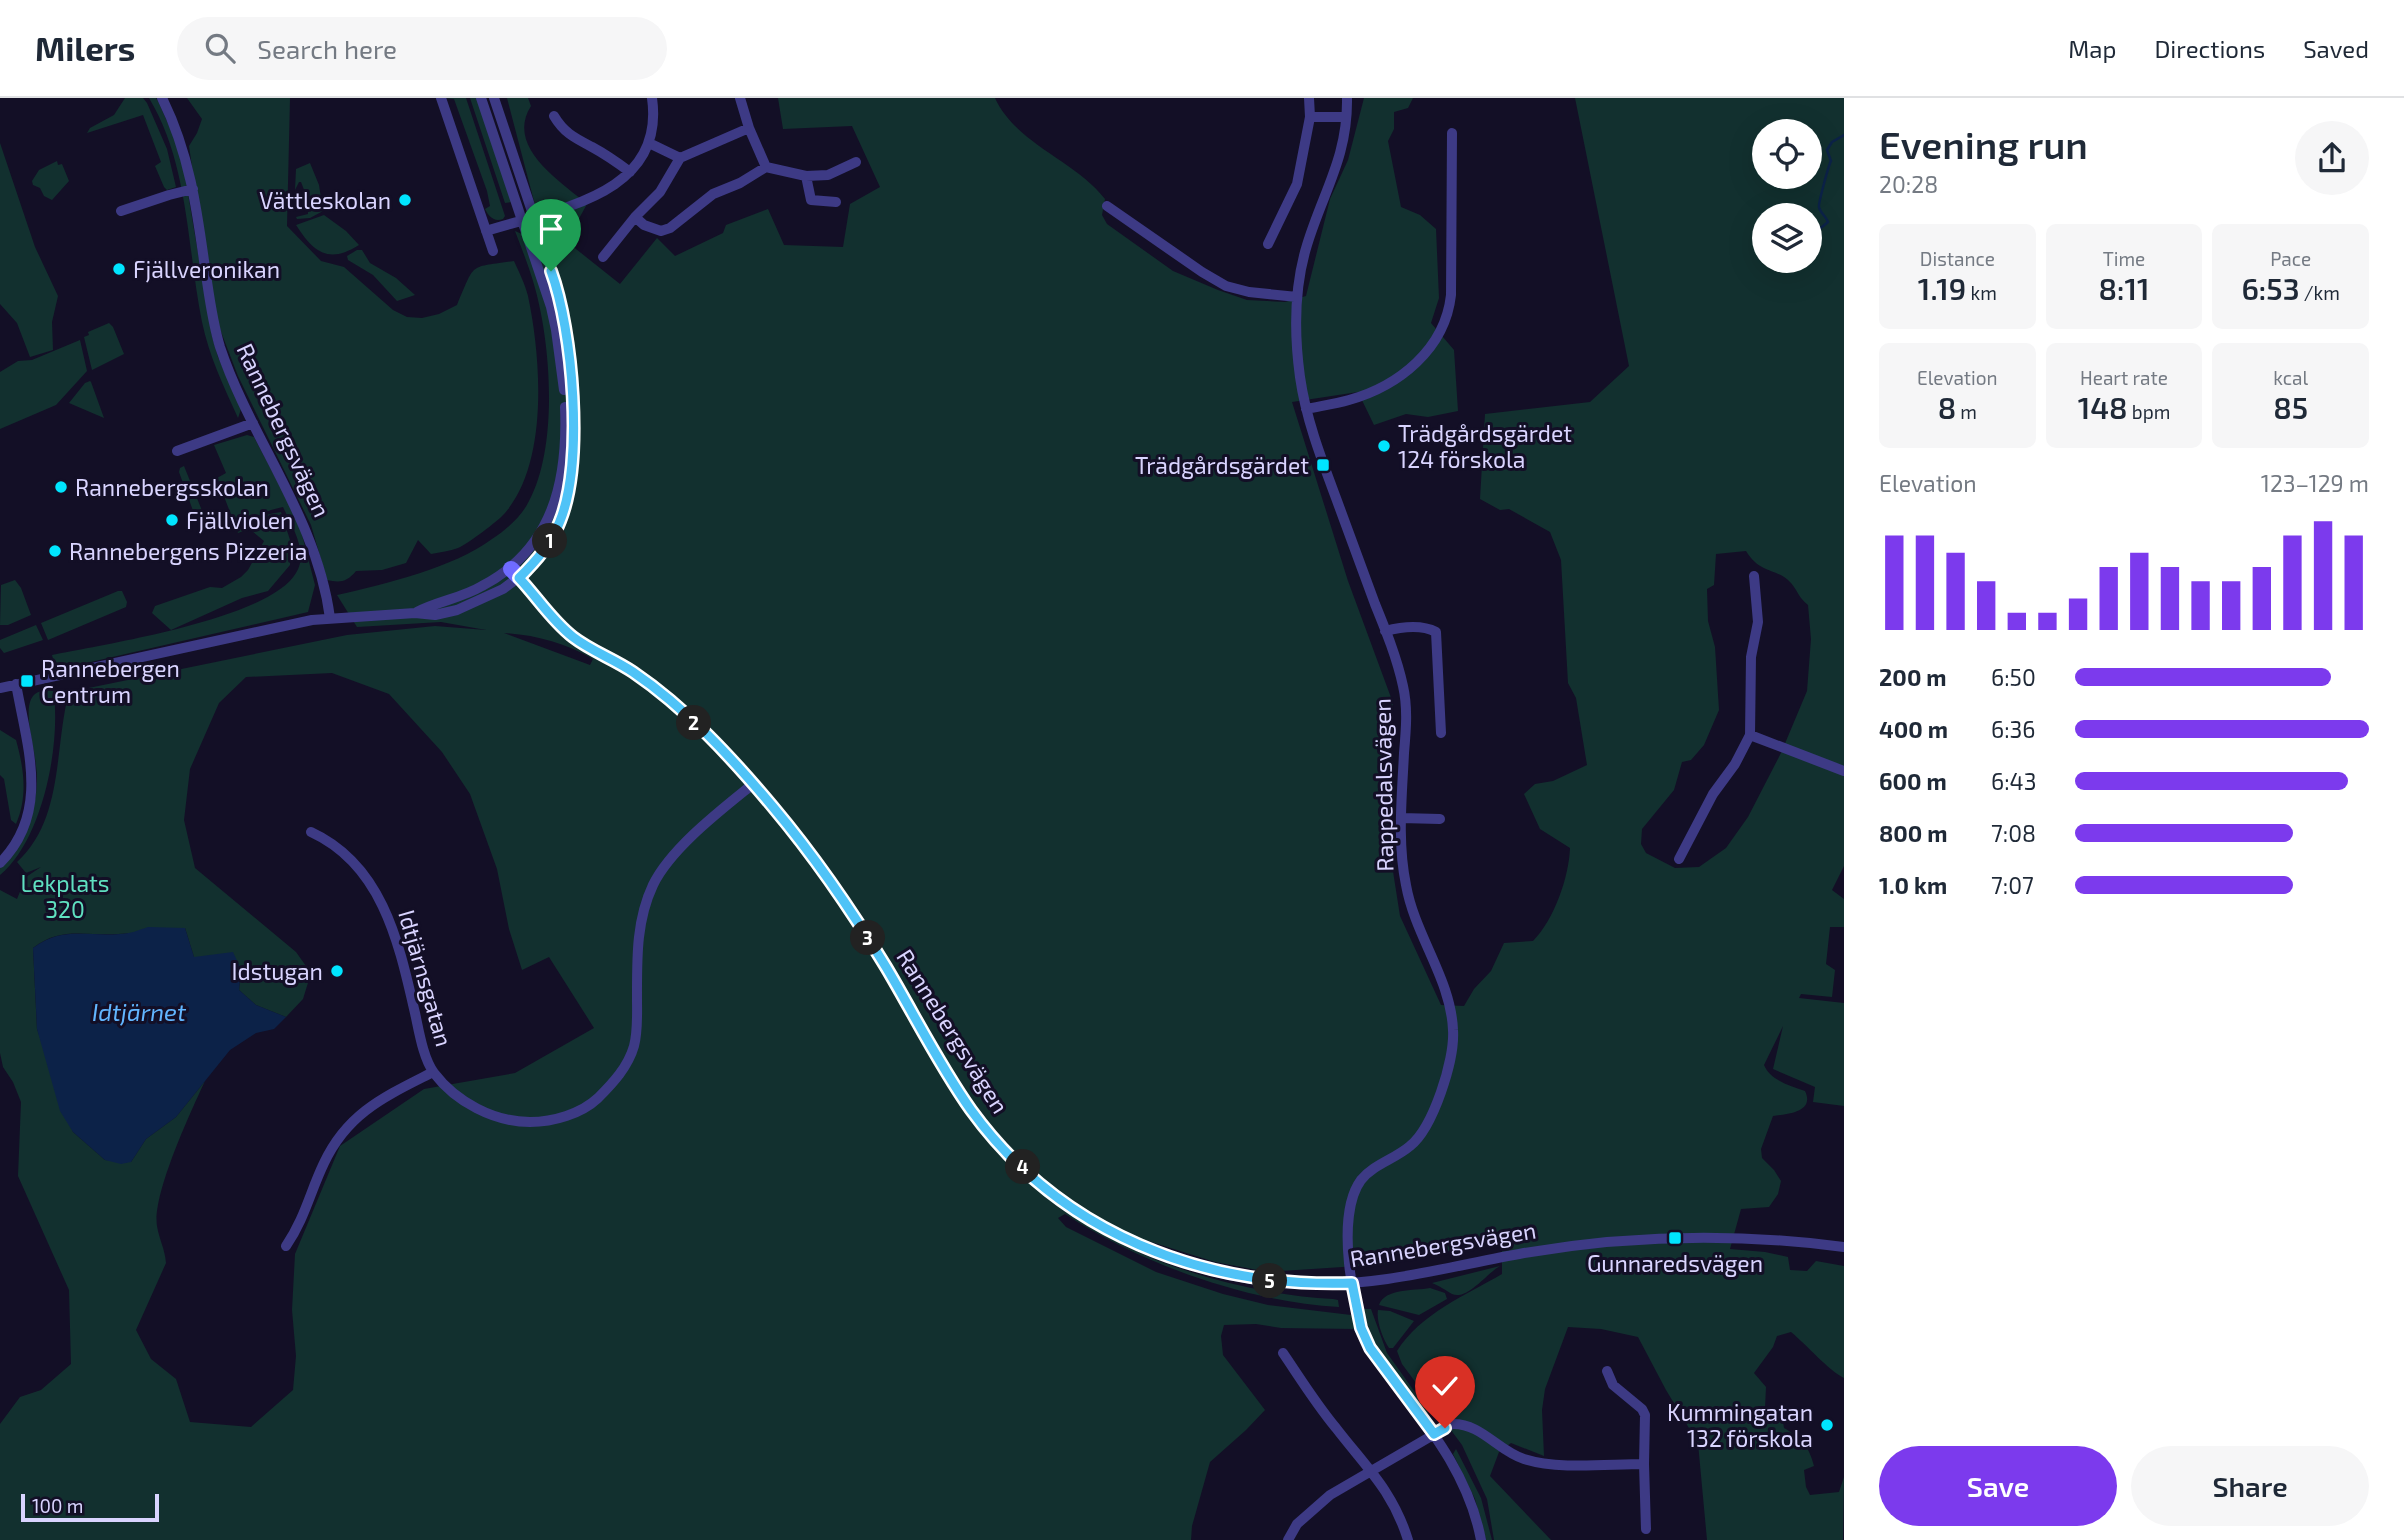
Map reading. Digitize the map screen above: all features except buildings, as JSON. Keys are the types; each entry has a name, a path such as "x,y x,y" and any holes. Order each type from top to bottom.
{"street":[{"name":"Rannebergsvägen","path":"162,98 180,139 193,189 219,345 236,388 302,521 330,618"},
{"path":"441,98 493,251"},
{"path":"0,688 295,623 415,613 435,615 457,610 485,599 546,547 560,522 569,493 573,452 567,341 558,289 481,98"},
{"path":"494,98 528,218"},
{"path":"486,231 568,206 613,188 638,165 649,143 652,98"},
{"path":"740,98 749,128 766,167"},
{"path":"1268,244 1297,184 1310,117 1309,98"},
{"name":"Rappedalsvägen","path":"1347,98 1342,150 1306,247 1297,297 1298,346 1306,409 1323,465 1403,684 1407,711 1401,851 1406,886 1412,912 1449,1002 1453,1030 1451,1051 1430,1122 1421,1136 1409,1147 1373,1168 1363,1178 1354,1194 1349,1215 1352,1283 1361,1328 1370,1348 1434,1434 1460,1478 1475,1515 1481,1540"},
{"path":"554,116 572,138 630,172"},
{"path":"1310,117 1346,117"},
{"path":"603,257 660,192 680,158 749,128"},
{"path":"1306,409 1349,400 1385,385 1415,365 1443,328 1451,295 1451,133"},
{"path":"649,143 680,158"},
{"path":"635,218 644,225 661,231 670,228 713,194 740,183 766,167 806,176 828,175 856,162"},
{"path":"806,176 811,200 836,202"},
{"path":"121,211 193,189"},
{"path":"1107,206 1226,286 1248,292 1297,297"},
{"path":"177,451 253,423"},
{"name":"Rannebergsvägen","path":"515,573 574,639 631,671 668,699 753,784 837,890 972,1111 1014,1160 1042,1185 1119,1236 1197,1266 1271,1282 1304,1284 1399,1278 1589,1243 1652,1238 1735,1237 1844,1247"},
{"path":"1679,859 1713,794 1735,764 1750,735 1751,657 1758,622 1754,576"},
{"path":"1385,631 1410,627 1429,628 1436,632 1441,733"},
{"path":"0,863 22,834 31,803 30,765 16,684"},
{"path":"1750,735 1844,771"},
{"name":"Idtjärnsgatan","path":"311,832 352,862 373,887 384,907 398,944 418,1028 433,1072 469,1105 504,1119 521,1122 551,1120 576,1112 593,1102 626,1065 634,1045 640,923 657,877 682,846 753,784"},
{"path":"1401,818 1440,819"},
{"path":"286,1246 306,1210 323,1164 345,1128 372,1104 433,1072"},
{"path":"1283,1353 1312,1398 1372,1470 1400,1514 1408,1540"},
{"path":"1607,1371 1613,1385 1642,1409 1645,1415 1643,1464 1646,1529"},
{"path":"1287,1540 1297,1524 1330,1494 1452,1424 1469,1426 1512,1453 1529,1460 1564,1464 1643,1464"}],"green space":[{"path":"125,98 143,98 147,103 167,149 176,187 167,190 164,187 155,166 161,162 143,115 87,133 90,128 114,115"},
{"path":"149,98 156,98 159,103 176,142 184,170 212,336 218,357 241,409 238,418 217,371 205,335 179,178 172,150"},
{"path":"187,98 290,98 287,226 321,261 344,267 393,310 407,317 422,318 439,314 457,305 475,270 514,261 524,283 533,321 538,378 535,438 529,466 519,492 501,517 469,542 455,549 431,554 418,540 406,563 382,570 356,571 343,581 327,580 311,525 238,376 213,311 189,146 202,119"},
{"path":"443,98 466,98 505,216 503,219 492,218 485,209 490,206 487,191 454,99"},
{"path":"470,98 477,98 512,202 505,203"},
{"name":"Lekplats 320","path":"507,98 528,98 531,106 525,121 525,135 530,149 551,174 587,204 570,235 571,245 620,284 657,238 675,256 723,233 726,225 768,209 784,245 843,247 850,204 880,187 852,126 783,129 778,98 995,98 1017,128 1093,185 1105,199 1102,215 1107,224 1173,271 1247,300 1285,302 1306,296 1330,199 1348,160 1364,98 1413,98 1408,108 1394,112 1394,129 1388,141 1401,207 1420,215 1436,229 1439,298 1431,323 1454,350 1458,411 1428,417 1406,414 1374,425 1358,392 1292,402 1348,581 1393,703 1388,816 1400,916 1441,1005 1464,1006 1474,989 1491,971 1504,943 1533,941 1541,932 1554,910 1563,885 1570,848 1540,829 1524,794 1535,784 1553,781 1587,765 1576,698 1568,683 1561,560 1550,532 1509,509 1500,510 1480,499 1485,414 1590,402 1629,366 1575,98 1844,98 1844,866 1832,890 1844,899 1844,927 1830,927 1826,964 1835,970 1832,997 1801,994 1799,998 1844,1003 1844,1106 1813,1102 1815,1087 1773,1069 1783,1026 1764,1065 1771,1075 1787,1085 1805,1091 1806,1103 1798,1111 1773,1116 1761,1149 1762,1158 1781,1181 1778,1194 1769,1207 1741,1209 1730,1249 1788,1257 1790,1270 1807,1271 1816,1261 1844,1266 1844,1378 1791,1332 1777,1336 1773,1347 1754,1373 1766,1387 1765,1408 1781,1409 1784,1428 1800,1439 1810,1453 1814,1466 1804,1470 1810,1495 1839,1492 1844,1477 1843,1540 1707,1540 1698,1443 1638,1337 1601,1329 1568,1327 1545,1389 1542,1410 1544,1456 1511,1443 1499,1452 1490,1476 1551,1540 1494,1540 1487,1499 1462,1445 1402,1364 1397,1351 1418,1326 1431,1316 1502,1274 1502,1246 1483,1244 1388,1264 1268,1272 1215,1262 1126,1234 1079,1206 1069,1212 1097,1231 1161,1262 1195,1274 1265,1291 1338,1300 1339,1307 1304,1304 1232,1289 1161,1264 1127,1249 1065,1214 1058,1218 1066,1227 1156,1272 1223,1294 1268,1305 1351,1315 1357,1329 1224,1325 1221,1336 1223,1355 1265,1410 1210,1462 1192,1526 1191,1540 0,1540 0,1424 20,1397 41,1390 71,1364 69,1290 18,1176 21,1102 3,1067 0,1053 0,890 17,899 26,877 41,867 26,873 17,862 32,845 50,804 69,692 347,635 435,626 486,630 441,622 357,627 337,595 418,574 458,558 503,531 526,507 539,478 545,451 549,392 548,362 539,305 515,231 522,234 541,228","holes":["1746,551 1757,564 1791,583 1808,605 1811,639 1807,691 1781,753 1748,817 1726,848 1699,867 1675,868 1646,853 1641,844 1642,829 1674,790 1682,762 1691,760 1704,745 1719,710 1715,647 1708,621 1707,589 1714,585 1716,554","504,633 561,644 593,659 590,665","332,673 389,694 442,752 470,794 497,869 509,929 522,970 549,957 594,1028 515,1073 424,1089 340,1146 295,1254 292,1310 296,1356 293,1390 251,1427 190,1422 176,1379 151,1359 136,1330 166,1263 157,1226 160,1194 174,1153 205,1081 176,1117 146,1139 131,1162 105,1160 73,1132 37,1029 33,948 43,941 63,934 118,934 185,928 194,957 241,969 239,990 256,1005 286,1017 303,999 311,973 296,952 195,868 184,820 190,769 219,703 246,677"]},
{"path":"0,143 35,247 58,296 52,322 53,350 30,357 17,323 0,304"},
{"path":"57,161 58,165 62,164 69,181 52,200 44,196 32,181 39,170"},
{"path":"310,163 319,185 323,211 310,218 297,219 296,217 308,214 308,200 301,182 295,190 296,169"},
{"path":"324,215 346,231 359,245 339,254 331,254 323,253 309,243 296,225"},
{"path":"362,250 370,263 396,278 415,295 397,301 373,275 348,260 347,256"},
{"path":"109,323 124,354 92,370 84,337 89,335 88,332"},
{"path":"80,340 87,371 56,405 0,429 0,372 18,361 32,360"},
{"path":"90,381 104,418 69,403 85,383"},
{"path":"247,435 254,437 301,531 315,585 308,612 56,670 52,655 146,636 221,616 254,604 280,589 296,573 300,565 300,548 283,507 263,514 255,519 249,529 238,533 217,478 226,473 214,445"},
{"path":"184,466 209,528 200,530 179,472"},
{"path":"281,512 291,543 290,565 268,591 242,598 171,630 152,613 155,606 210,587 222,588 241,577 248,570 264,541 252,531 254,526 263,517"},
{"path":"15,580 21,588 31,615 8,625 0,625 1,585"},
{"path":"122,591 127,602 126,607 48,640 41,623"},
{"path":"36,625 43,640 4,653 0,648 0,640"},
{"path":"53,689 55,735 46,788 28,838 15,859 0,875 0,866 29,819 36,794 37,776 29,720 30,702 37,693"},
{"path":"0,730 16,740 21,761 23,793 16,824 11,820 4,779 0,775"},
{"path":"1500,1266 1464,1294 1452,1294 1432,1283"},
{"path":"1430,1288 1445,1293 1447,1299 1419,1315 1379,1305 1394,1293"},
{"path":"1364,1309 1371,1309 1387,1353 1429,1412 1425,1414 1379,1352 1367,1324"},
{"path":"1378,1310 1390,1311 1414,1321 1393,1348 1389,1348 1382,1335"},
{"path":"1456,1449 1481,1498 1492,1540 1486,1540 1475,1499 1453,1454"}],"water":[{"name":"Idtjärnet","path":"148,927 185,928 194,957 233,952 241,969 239,990 256,1005 286,1017 274,1029 256,1033 230,1050 176,1117 146,1139 131,1162 121,1164 105,1160 73,1132 60,1111 37,1029 33,948 54,937 124,934"}],"waterway":[{"path":"1820,203 1831,161 1827,150 1832,142 1844,135"},
{"path":"1822,213 1828,222 1822,227"}],"place":[{"name":"Vättleskolan","path":"405,200"},
{"name":"Fjällveronikan","path":"119,269"},
{"name":"Trädgårdsgärdet 124 förskola","path":"1384,446"},
{"name":"Trädgårdsgärdet","path":"1323,465"},
{"name":"Rannebergsskolan","path":"61,487"},
{"name":"Fjällviolen","path":"172,520"},
{"name":"Rannebergens Pizzeria","path":"55,551"},
{"name":"Rannebergen Centrum","path":"27,681"},
{"name":"Idstugan","path":"337,971"},
{"name":"Gunnaredsvägen","path":"1675,1238"},
{"name":"Kummingatan 132 förskola","path":"1827,1425"}],"route":[{"path":"551,271 558,289 570,363 572,476 555,533 519,578 574,639 631,671 668,699 738,768 772,806 821,868 861,926 952,1082 972,1111 1014,1160 1042,1185 1103,1227 1149,1250 1179,1261 1271,1282 1352,1283 1361,1328 1370,1348 1434,1434 1445,1428"}]}
